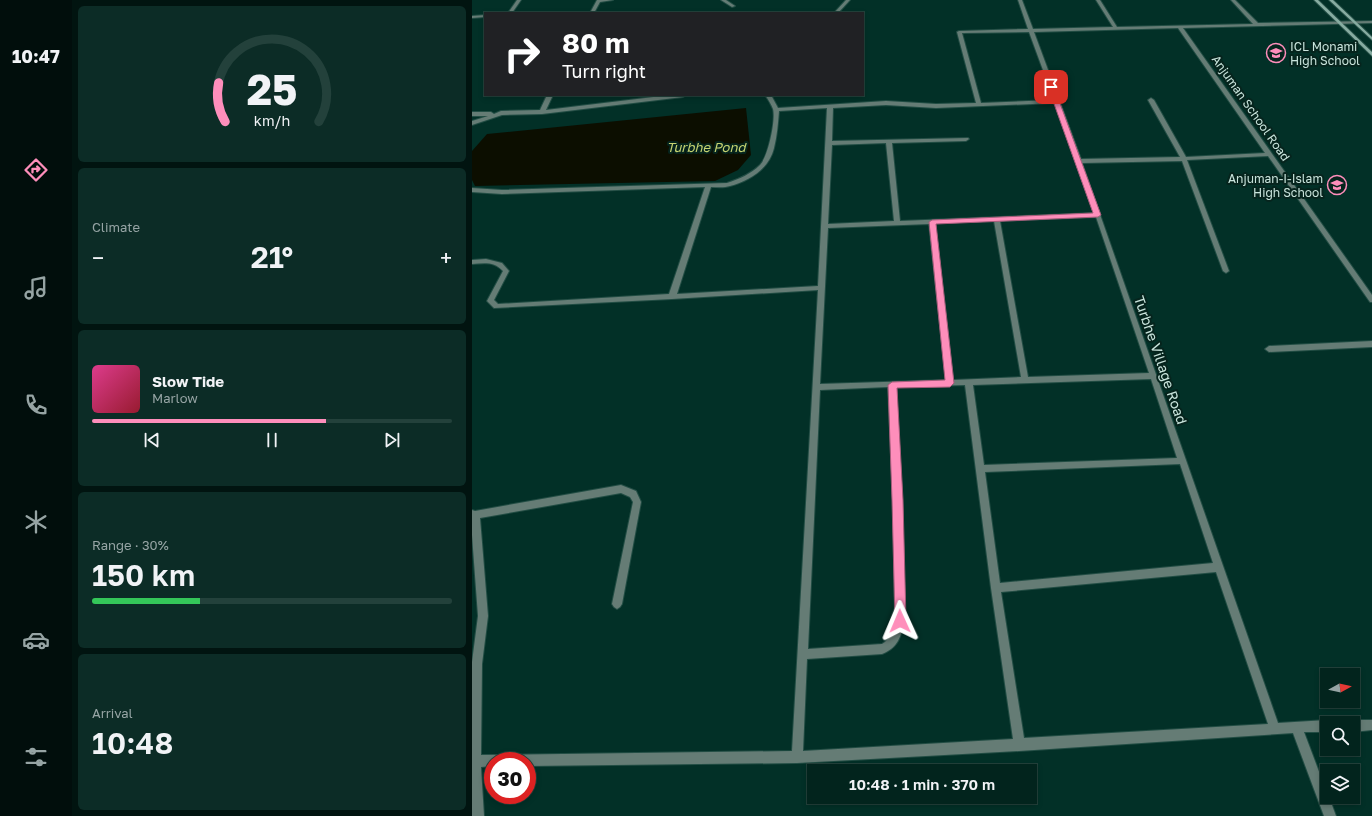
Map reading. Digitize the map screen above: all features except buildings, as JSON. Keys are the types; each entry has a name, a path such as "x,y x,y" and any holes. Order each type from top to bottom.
{"main road":[{"path":"1316,0 1372,54"},
{"path":"1331,0 1372,39"}],"street":[{"path":"511,12 519,0"},
{"path":"593,12 599,0 611,0"},
{"path":"723,0 733,6"},
{"path":"837,12 848,0"},
{"name":"Turbhe Village Road","path":"1020,0 1098,215 1181,461 1275,729"},
{"path":"1098,0 1116,28"},
{"path":"1233,0 1257,25"},
{"path":"472,17 484,16"},
{"path":"979,104 959,32 1372,22"},
{"name":"Anjuman School Road","path":"1180,27 1372,300"},
{"path":"542,112 550,96"},
{"path":"472,114 542,112 675,96"},
{"path":"472,190 502,192 728,185 748,178 761,168 771,153 774,138 776,110 769,96"},
{"path":"1151,100 1184,159 1226,271"},
{"path":"776,110 886,103 936,106 1056,101"},
{"path":"797,757 824,226 830,143 830,106"},
{"path":"472,124 501,113"},
{"path":"830,143 966,139"},
{"path":"889,142 897,224"},
{"path":"1078,161 1184,159 1269,154"},
{"path":"672,296 709,185"},
{"path":"824,226 1098,215"},
{"path":"997,220 1025,381"},
{"path":"932,222 950,383"},
{"path":"472,262 486,261 500,264 506,271 490,301 496,306 821,288"},
{"path":"1269,349 1372,344"},
{"path":"816,387 1153,376"},
{"path":"969,383 996,588 1019,744"},
{"path":"802,654 882,649 889,646 894,640 900,621 898,500 892,385"},
{"path":"981,469 1181,461"},
{"path":"478,816 473,761 477,664 484,616 473,514 621,489 633,494 637,502 617,604"},
{"path":"996,588 1219,567"},
{"path":"473,761 797,757 1275,729 1296,726 1320,726"},
{"path":"1296,726 1330,816"},
{"path":"1360,726 1372,726"}],"water":[{"name":"Turbhe Pond","path":"746,108 751,155 738,170 715,181 475,186 472,180 472,151 487,134"}],"place":[{"name":"ICL Monami High School","path":"1276,53"},
{"name":"Anjuman-I-Islam High School","path":"1337,185"}],"route":[{"path":"900,621 898,500 892,385 950,383 932,222 1098,215 1051,87"}]}
